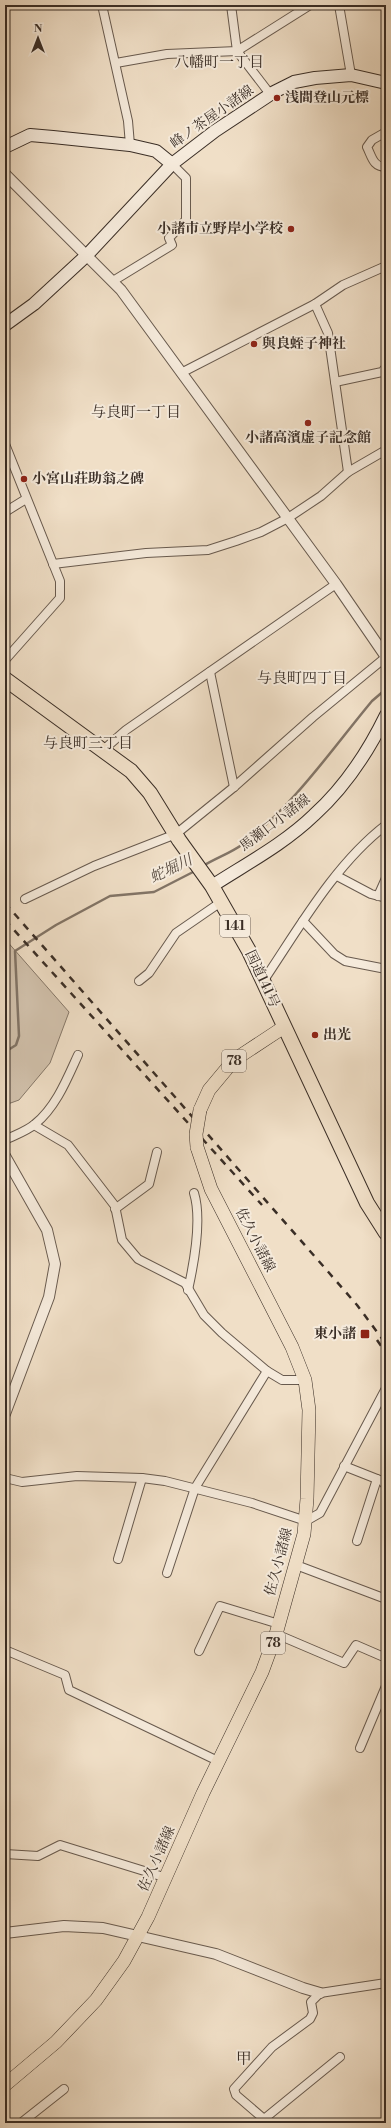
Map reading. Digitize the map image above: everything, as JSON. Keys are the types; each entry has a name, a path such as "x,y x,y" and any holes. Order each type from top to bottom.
{"highway":[{"name":"国道141号","path":"5,679 131,771 150,793 212,886 250,951 367,1203 386,1233"}],"main road":[{"name":"峰ノ茶屋小諸線","path":"5,325 34,304 87,255 172,164 215,130 270,94 294,82 315,78 351,75 386,83"},
{"name":"峰ノ茶屋小諸線","path":"5,147 30,135 130,145 156,151 172,164"},
{"name":"馬瀬口小諸線","path":"212,886 276,845 314,816 340,789 373,742 386,714"},
{"name":"佐久小諸線","path":"5,2085 56,2042 78,2021 112,1978 138,1936 167,1878 218,1761 262,1672 277,1629 296,1565 306,1521 309,1410 305,1380 292,1348 211,1189 197,1147 196,1134 200,1110 209,1090 234,1060 284,1027"}],"street":[{"path":"102,5 128,121 130,145"},
{"path":"231,5 237,51 270,94"},
{"path":"116,64 167,54 237,51 310,5"},
{"path":"339,5 351,75"},
{"path":"386,132 372,140 367,147 374,162 379,167 386,167"},
{"path":"113,281 172,245 169,238 186,220 186,178 172,164"},
{"path":"5,174 113,281 336,584 386,657 313,717 234,787 176,834 94,866 25,899"},
{"path":"181,373 315,304 343,285 386,266"},
{"path":"315,304 328,333 348,472"},
{"path":"335,382 382,372 386,368"},
{"path":"5,444 60,581 60,598 5,660"},
{"path":"53,564 146,553 208,550 261,532 288,518 321,496 348,472 386,450"},
{"path":"5,512 26,499"},
{"path":"102,751 126,730 175,698 336,584"},
{"path":"210,672 234,787"},
{"path":"264,980 303,921 348,861 386,825"},
{"path":"337,876 372,894 382,897 386,878"},
{"path":"139,982 149,974 176,933 221,902"},
{"path":"303,921 334,954 345,961 386,969"},
{"path":"5,1140 34,1125 49,1111 65,1084 78,1055"},
{"path":"34,1125 68,1145 115,1209 122,1240 138,1259 185,1284 209,1320 267,1371 282,1380 305,1380"},
{"path":"115,1209 149,1184 157,1152"},
{"path":"5,1156 46,1230 55,1264 49,1297 5,1414"},
{"path":"188,1290 195,1259 197,1204 194,1193"},
{"path":"167,1573 195,1488 267,1371"},
{"path":"5,1478 22,1482 77,1476 142,1478 165,1481 252,1503 306,1521 320,1513 385,1390"},
{"path":"344,1466 382,1481 386,1486"},
{"path":"118,1559 142,1478"},
{"path":"357,1541 377,1479"},
{"path":"296,1565 386,1599"},
{"path":"199,1651 220,1606 277,1629 344,1663 356,1646 386,1658"},
{"path":"5,1650 65,1675 69,1690 218,1761"},
{"path":"360,1748 386,1686"},
{"path":"5,1854 38,1856 60,1845 167,1878"},
{"path":"5,1933 64,1926 103,1928 216,1954 303,1988 320,1993 386,1983"},
{"path":"320,1993 312,2002 313,2013 310,2019 272,2047 234,2089 236,2095 264,2119 340,2057"},
{"path":"21,2123 64,2089"}],"shaded area":[{"path":"5,939 69,1012 50,1063 19,1100 5,1105"}],"waterway":[{"name":"蛇堀川","path":"203,866 234,850 262,829 312,776 372,701 386,689"},
{"name":"蛇堀川","path":"5,1052 16,1045 19,1036 15,951 56,925 110,896 154,892 195,871"}],"railway":[{"path":"5,903 357,1305 386,1344"},
{"path":"5,920 262,1205"},
{"path":"377,1340 386,1353"}],"place":[{"name":"浅間登山元標","path":"277,98"},
{"name":"小諸市立野岸小学校","path":"291,229"},
{"name":"與良蛭子神社","path":"254,344"},
{"name":"小諸高濱虚子記念館","path":"308,423"},
{"name":"小宮山荘助翁之碑","path":"24,479"},
{"name":"出光","path":"315,1035"},
{"name":"東小諸","path":"365,1334"}],"district":[{"name":"八幡町一丁目","path":"219,62"},
{"name":"与良町一丁目","path":"136,412"},
{"name":"与良町四丁目","path":"302,678"},
{"name":"与良町三丁目","path":"88,743"},
{"name":"甲","path":"244,2059"}]}
